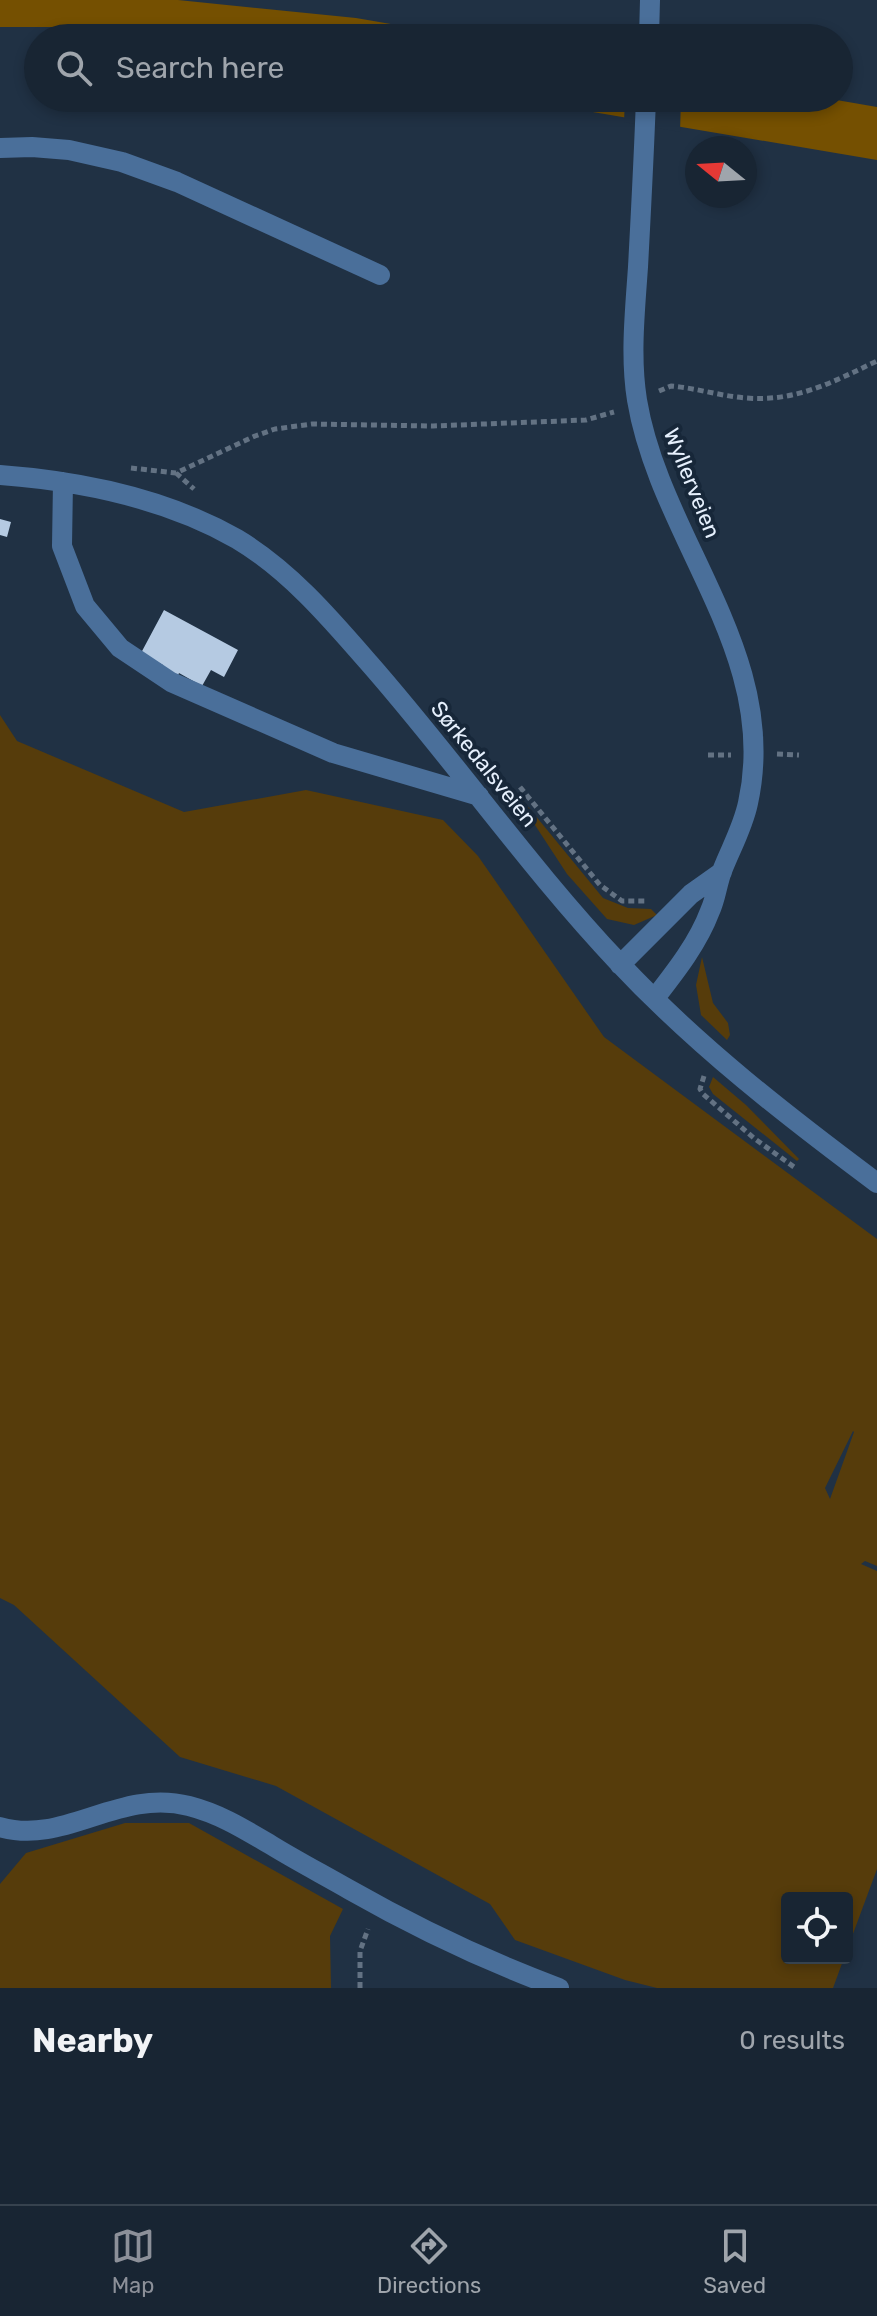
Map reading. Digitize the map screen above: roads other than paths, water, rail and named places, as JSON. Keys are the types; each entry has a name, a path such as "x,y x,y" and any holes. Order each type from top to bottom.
{"street":[{"name":"Wyllerveien","path":"645,112 635,320 637,399 650,451 716,601 737,657 749,706 753,754 744,821 722,872 710,914 696,941 655,998"},
{"path":"0,148 69,150 122,162 177,182 380,275"},
{"name":"Sørkedalsveien","path":"0,475 63,482 177,511 238,540 274,565 310,598 364,657 620,965 771,1103 877,1183"},
{"path":"63,482 62,546 85,606 120,648 171,682 333,753 479,796"},
{"path":"620,965 691,894 722,872"},
{"path":"0,1827 41,1832 127,1806 149,1803 186,1805 240,1825 376,1905 559,1988"}]}
